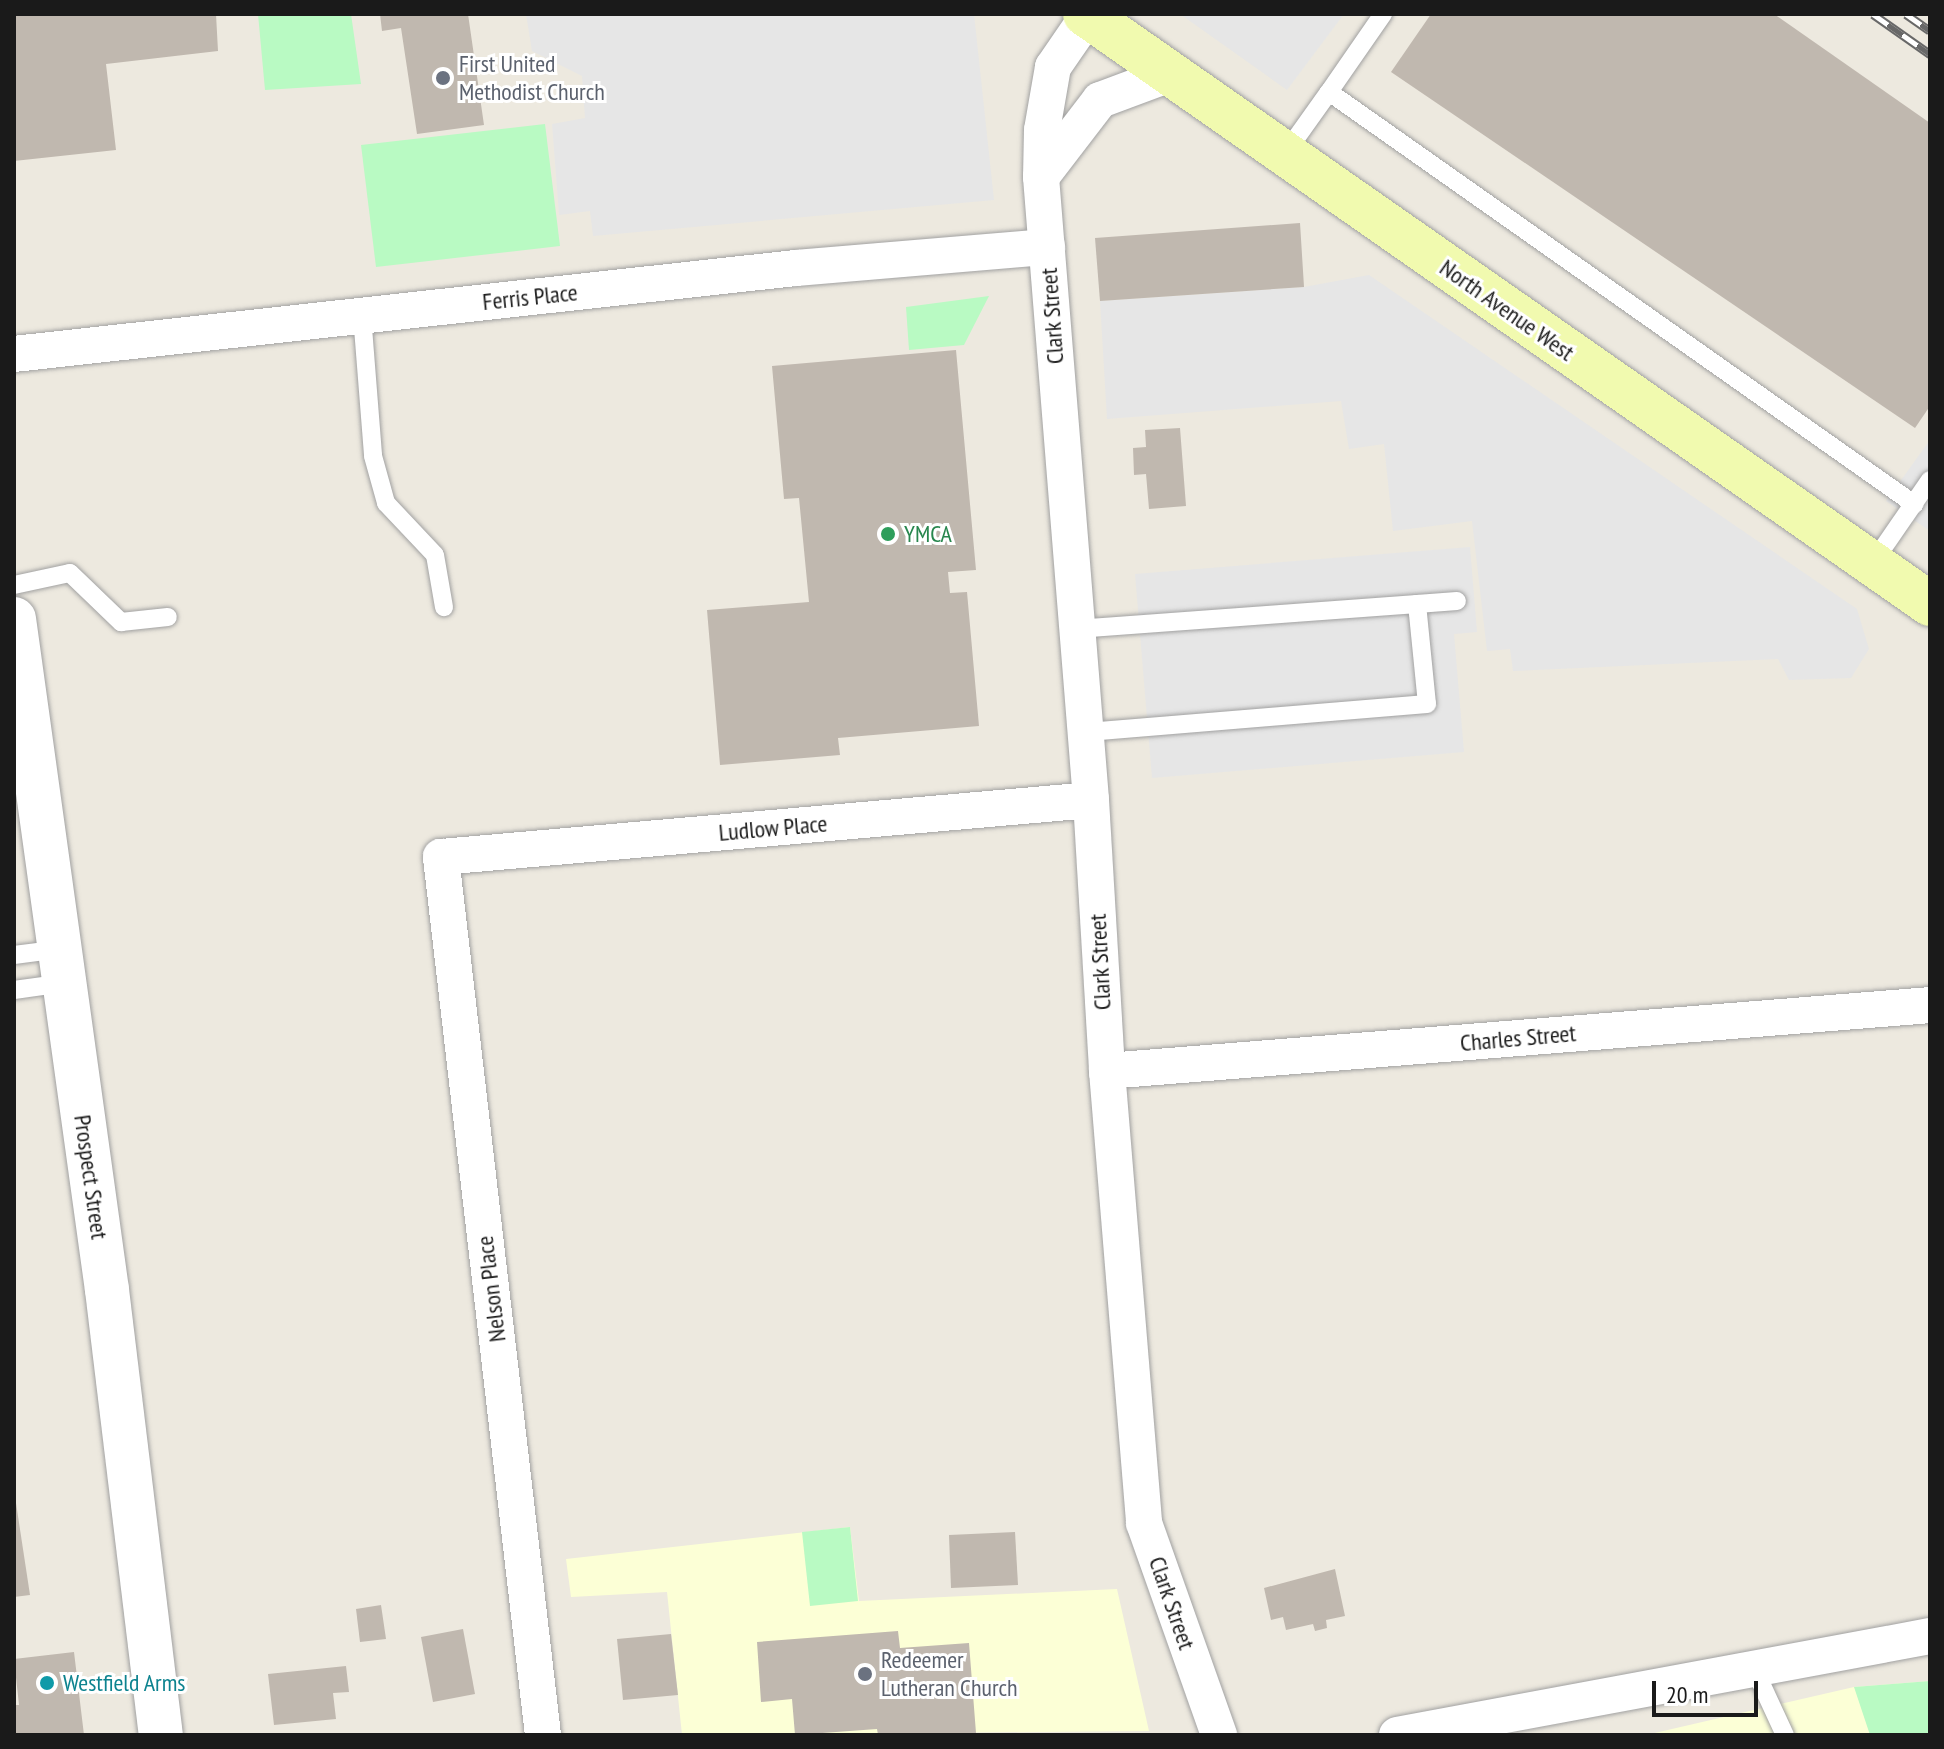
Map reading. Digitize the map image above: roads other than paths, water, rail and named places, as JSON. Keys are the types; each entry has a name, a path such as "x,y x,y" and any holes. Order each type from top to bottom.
{"main road":[{"name":"North Avenue West","path":"1086,15 1930,604"}],"street":[{"name":"Clark Street","path":"1086,15 1053,67 1041,177 1091,800 1107,1071 1144,1523 1219,1735"},
{"path":"1041,177 1100,100 1170,74"},
{"name":"Ferris Place","path":"14,354 362,315 1047,247"},
{"name":"Prospect Street","path":"14,619 18,681 62,966 161,1735"},
{"name":"Ludlow Place","path":"455,856 1091,800"},
{"name":"Nelson Place","path":"455,856 441,857 543,1735"},
{"name":"Charles Street","path":"1107,1071 1930,1005"},
{"path":"1397,1735 1930,1636"}],"lane":[{"path":"1284,155 1383,14"},
{"path":"1329,92 1914,504"},
{"path":"362,315 376,468 386,503 435,555 444,607"},
{"path":"1872,564 1930,480"},
{"path":"14,585 70,573 121,622 168,617"},
{"path":"1076,629 1457,601"},
{"path":"1084,732 1427,704 1417,604"},
{"path":"14,955 62,966"},
{"path":"14,990 62,966"},
{"path":"1754,1668 1785,1735"}],"railway":[{"path":"1873,14 1930,54"},
{"path":"1906,14 1930,31"}],"place":[{"name":"First United Methodist Church","path":"443,78"},
{"name":"YMCA","path":"888,534"},
{"name":"Redeemer Lutheran Church","path":"865,1674"},
{"name":"Westfield Arms","path":"47,1683"}]}
